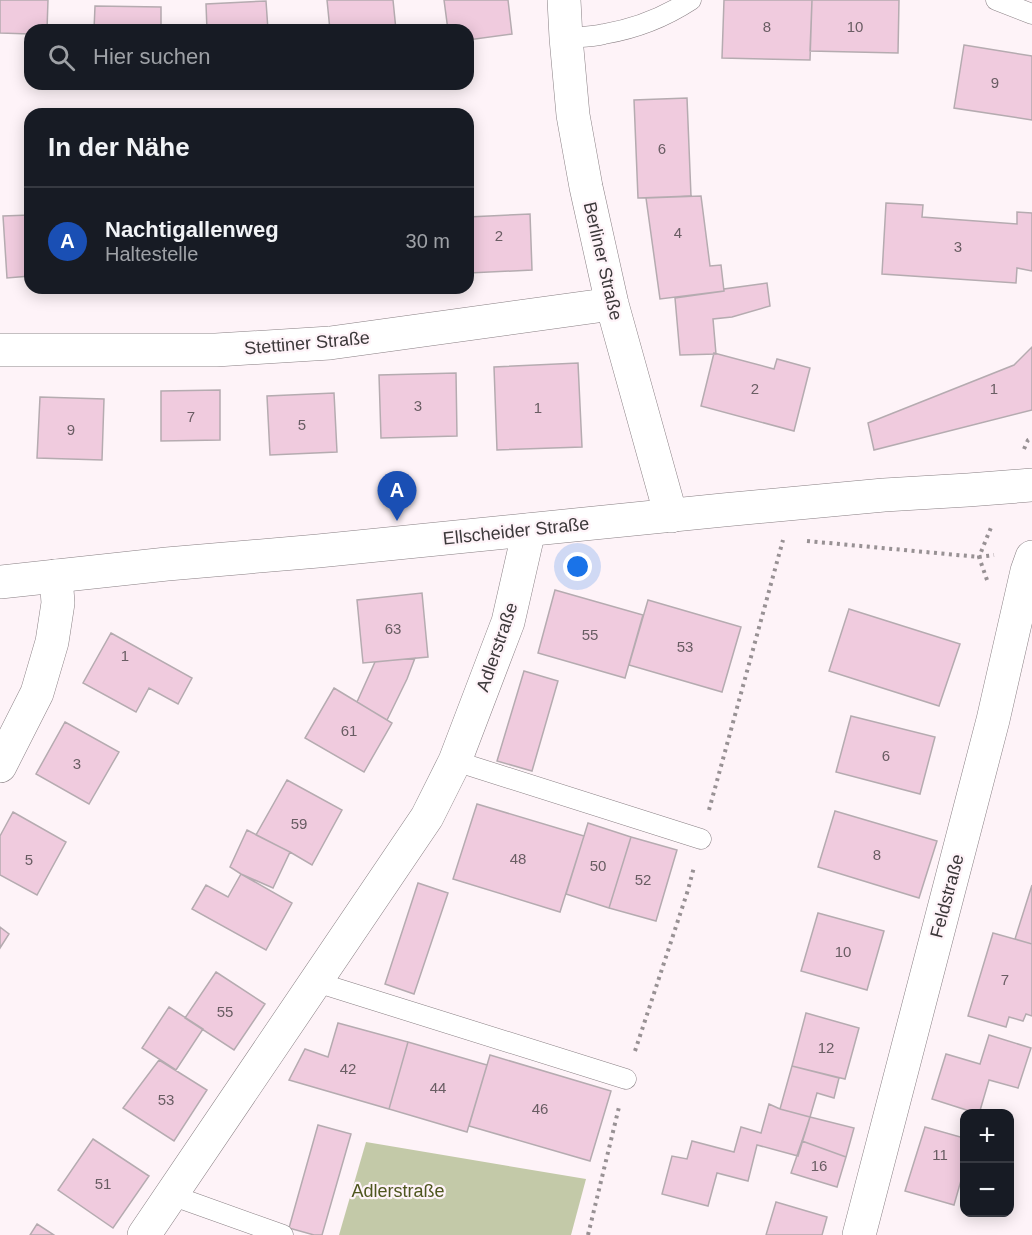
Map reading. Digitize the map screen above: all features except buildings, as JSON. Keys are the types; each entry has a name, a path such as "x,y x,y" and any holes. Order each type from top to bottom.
{"street":[{"name":"Berliner Straße","path":"564,0 573,116 586,187 612,304 671,516"},
{"name":"Stettiner Straße","path":"0,350 216,350 330,343 612,304"},
{"name":"Ellscheider Straße","path":"0,582 723,510 884,495 1032,485"},
{"name":"Adlerstraße","path":"144,1235 427,817 455,761 508,622 529,530"},
{"name":"Feldstraße","path":"859,1235 993,720 1032,557"},
{"path":"0,766 37,693 52,642 58,603 56,576"}],"lane":[{"path":"566,38 604,34 650,22 680,8 691,0"},
{"path":"996,0 1032,14"},
{"path":"455,761 701,839"},
{"path":"316,982 626,1079"},
{"path":"171,1196 283,1235"}],"green space":[{"name":"Adlerstraße","path":"366,1142 586,1179 571,1235 339,1235"}],"place":[{"name":"Nachtigallenweg","path":"397,521"}]}
